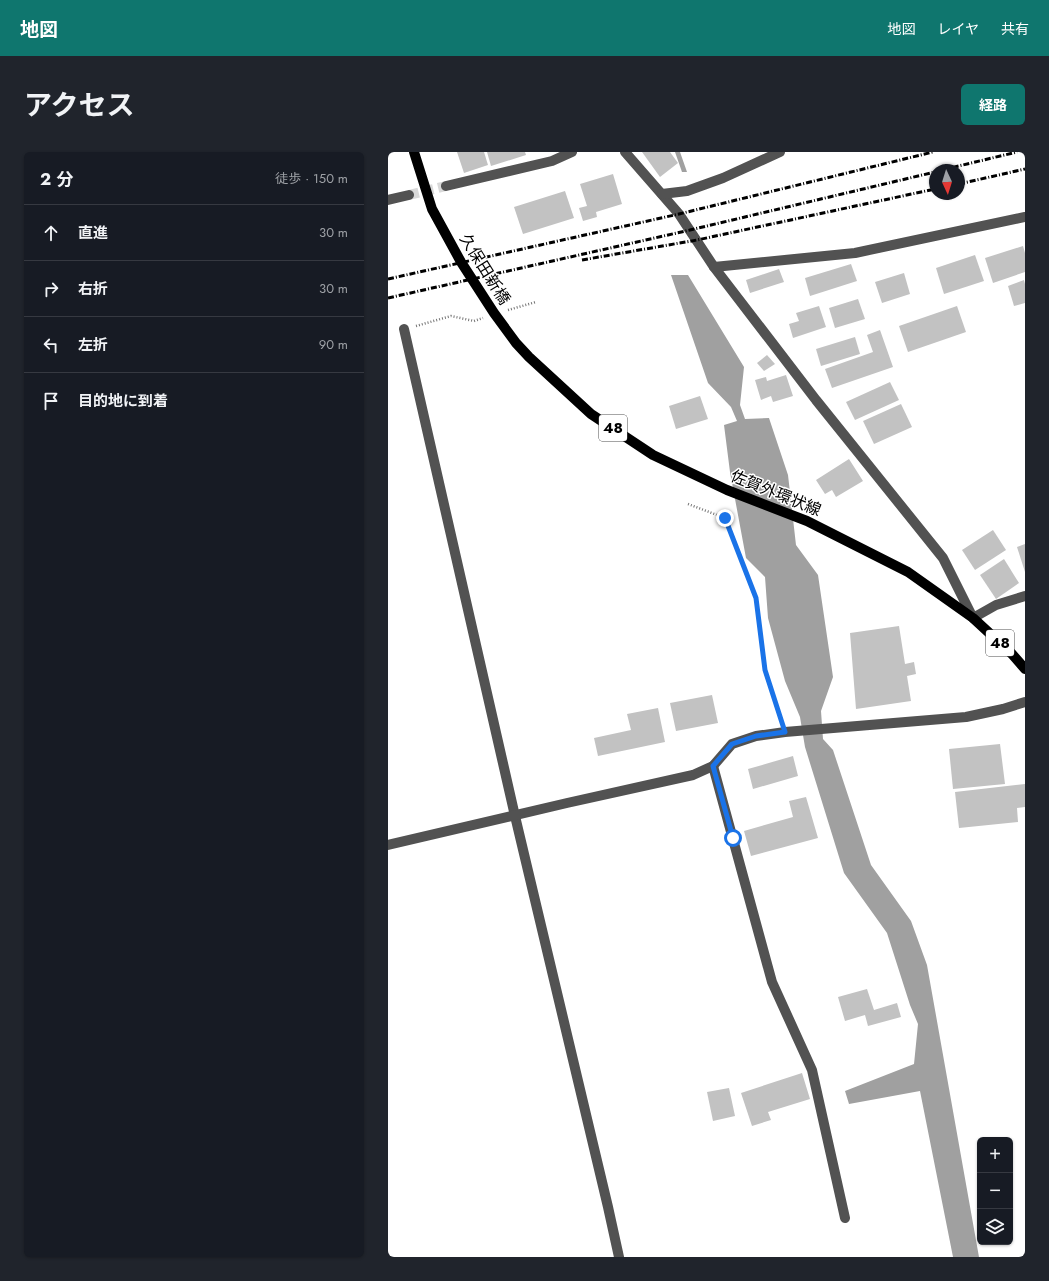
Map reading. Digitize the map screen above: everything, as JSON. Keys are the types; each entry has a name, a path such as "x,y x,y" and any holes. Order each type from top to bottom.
{"main road":[{"name":"久保田新橋","path":"414,152 432,209 461,262 516,343"},
{"name":"佐賀外環状線","path":"516,343 529,357 591,414 653,454 727,490 807,521 908,572 973,618 1012,654 1025,670"}],"street":[{"path":"446,186 552,161 572,152"},
{"path":"626,152 679,214 714,267 816,400 943,558 973,618 996,605 1025,596"},
{"path":"662,194 687,191 723,178 780,152"},
{"path":"388,200 409,195"},
{"path":"714,267 855,253 1025,217"},
{"path":"404,329 515,816 619,1257"},
{"path":"388,845 693,775 713,766 732,744 756,736 790,731 966,717 1003,709 1025,702"},
{"path":"713,766 772,982 812,1070 845,1218"}],"path":[{"path":"502,312 536,302"},
{"path":"404,329 451,316 474,321 488,316"},
{"path":"688,504 725,518 756,598 765,670 790,731"}],"shaded area":[{"path":"675,152 680,152 687,172 682,172"},
{"path":"671,275 688,275 744,367 740,405 745,419 769,418 788,475 796,545 818,575 833,677 821,711 823,739 833,750 871,865 911,921 927,965 979,1257 953,1257 920,1091 849,1104 845,1091 914,1064 918,1024 910,1005 887,933 844,873 805,747 800,717 785,681 768,618 765,577 746,558 730,472 724,425 737,421 731,407 708,383"}],"building":[{"path":"457,152 484,152 488,165 464,173"},
{"path":"487,152 525,152 526,155 491,166"},
{"path":"642,152 670,152 678,163 660,177"},
{"path":"613,174 622,204 596,212 597,217 583,221 579,208 587,206 580,184"},
{"path":"565,191 574,218 523,234 514,207"},
{"path":"1023,246 1025,253 1025,272 993,283 985,258"},
{"path":"975,255 984,281 944,294 936,268"},
{"path":"851,264 857,281 810,296 805,278"},
{"path":"779,269 784,282 750,293 746,280"},
{"path":"904,273 910,294 882,303 875,282"},
{"path":"1024,280 1025,303 1014,306 1008,286"},
{"path":"858,299 865,319 835,328 829,308"},
{"path":"819,306 826,327 793,338 789,324 799,321 796,313"},
{"path":"957,306 966,332 908,352 899,326"},
{"path":"880,330 893,367 832,388 825,369 873,352 867,335"},
{"path":"855,337 860,354 821,366 816,349"},
{"path":"767,355 775,364 764,371 757,363"},
{"path":"786,375 793,396 773,402 771,396 761,400 755,380 766,377 767,381"},
{"path":"890,382 899,400 855,420 846,402"},
{"path":"700,396 708,419 676,429 669,406"},
{"path":"901,404 912,427 874,444 863,421"},
{"path":"849,459 863,481 836,497 832,490 825,494 816,480"},
{"path":"993,530 1006,550 975,570 962,550"},
{"path":"1025,544 1025,572 1017,547"},
{"path":"1004,559 1019,583 996,599 980,575"},
{"path":"899,626 905,664 914,662 916,674 907,676 911,701 856,709 850,633"},
{"path":"712,695 718,723 676,731 670,703"},
{"path":"658,708 665,742 598,756 594,738 631,730 627,714"},
{"path":"1000,744 1005,784 953,789 949,749"},
{"path":"793,756 798,776 753,789 748,769"},
{"path":"1025,784 1025,807 1017,808 1018,822 959,828 955,792"},
{"path":"806,797 818,838 751,856 744,831 793,817 789,801"},
{"path":"867,989 874,1010 897,1003 901,1017 868,1026 865,1015 845,1021 838,997"},
{"path":"802,1073 810,1099 768,1112 771,1120 752,1126 741,1093"},
{"path":"729,1088 735,1116 713,1121 707,1092"}],"tunnel":[{"path":"409,195 446,186"}],"railway":[{"path":"388,279 679,214 933,152"},
{"path":"965,164 1017,152"},
{"path":"965,183 1025,169"},
{"path":"388,298 690,230 929,173"},
{"path":"582,260 697,240 929,190"}],"route":[{"path":"725,518 756,598 765,670 785,732 756,736 732,744 713,766 733,838"}]}
